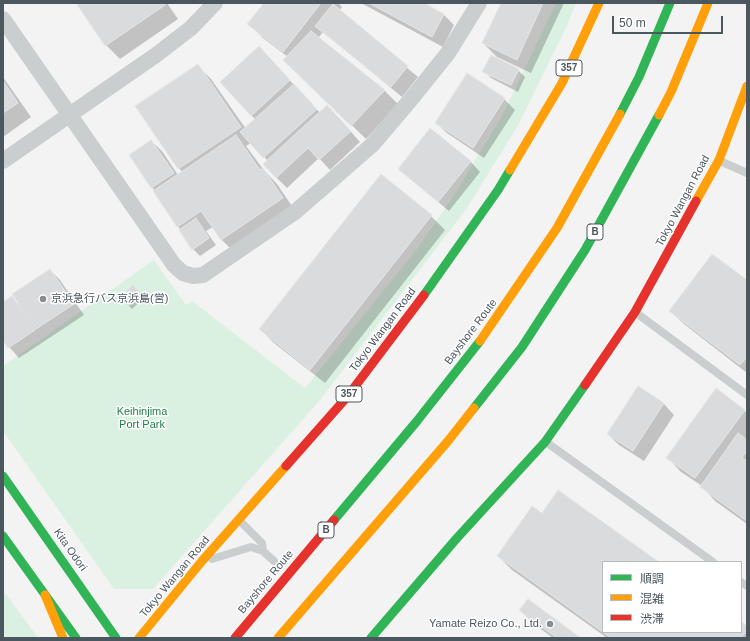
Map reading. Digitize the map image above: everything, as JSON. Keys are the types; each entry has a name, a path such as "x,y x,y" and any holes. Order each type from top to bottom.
{"main road":[{"name":"Tokyo Wangan Road","path":"139,638 202,562 347,397 405,322 498,190 562,83 599,3"},
{"name":"Bayshore Route","path":"235,638 417,421 494,322 558,228 639,77 670,3"},
{"name":"B","path":"278,638 448,441 522,347 585,250 634,163 671,92 708,3"},
{"name":"Tokyo Wangan Road","path":"371,638 457,538 545,442 636,312 720,159 747,86"},
{"path":"720,159 733,146 747,113"},
{"name":"Kita Odori","path":"3,476 116,638"},
{"path":"3,538 76,638"},
{"path":"45,595 62,638"}],"street":[{"path":"3,161 156,55 191,28 215,3"},
{"path":"3,19 174,265 183,273 193,276 203,275 295,212 372,145 448,53 478,3"}],"lane":[{"path":"720,159 747,173"},
{"path":"636,312 747,395"},
{"path":"545,442 712,561"},
{"path":"239,520 262,543 263,551"},
{"path":"202,562 251,547 263,551 274,561"}],"green space":[{"name":"Keihinjima Port Park","path":"556,3 576,3 568,24 517,127 467,208 320,400 153,589 114,589 3,431 3,366 154,260 186,305 192,301 305,388 417,249 453,197 502,116"},
{"path":"3,593 6,594 38,638 3,638"}],"building":[{"path":"76,3 164,3 165,5 105,46"},
{"path":"264,3 321,3 283,52 247,24"},
{"path":"369,3 424,3 444,14 432,37"},
{"path":"501,3 543,3 517,60 482,43"},
{"path":"333,4 408,66 391,87 315,26"},
{"path":"311,31 385,90 351,126 283,60"},
{"path":"259,46 290,80 251,116 220,82"},
{"path":"491,55 519,69 511,85 482,72"},
{"path":"198,64 241,127 178,169 135,106"},
{"path":"467,73 505,98 473,148 435,123"},
{"path":"3,81 18,103 3,113"},
{"path":"294,84 317,109 263,158 240,132"},
{"path":"327,105 351,131 319,160 308,148 276,178 263,164"},
{"path":"430,128 471,161 438,202 398,169"},
{"path":"236,135 260,170 263,168 283,198 221,240 201,211 177,227 153,191"},
{"path":"151,140 174,173 151,188 129,155"},
{"path":"381,174 432,215 310,370 259,329"},
{"path":"196,218 209,238 192,250 179,230"},
{"path":"712,254 747,280 747,357 740,365 669,311"},
{"name":"京浜急行バス京浜島(営)","path":"50,269 74,304 36,329 12,294"},
{"path":"133,285 141,294 128,306 120,297"},
{"path":"12,296 35,330 8,348 3,341 3,302"},
{"path":"638,386 664,403 633,451 607,434"},
{"path":"716,388 745,410 695,478 666,458"},
{"path":"738,433 747,440 747,450 742,458 747,461 747,521 700,487"},
{"path":"558,490 658,561 602,561 602,632 497,556 532,506 542,513"},
{"name":"Yamate Reizo Co., Ltd.","path":"528,599 581,638 557,638 519,610"},
{"path":"742,622 747,626 747,630 741,638 611,638 604,633 742,633"}],"traffic: fast":[{"path":"620,114 639,77 670,3"},
{"path":"474,408 522,347 585,250 659,115"},
{"path":"424,295 498,190 510,170"},
{"path":"334,520 417,421 480,341"},
{"path":"371,638 457,538 545,442 585,385"},
{"path":"3,476 116,638"},
{"path":"3,536 76,638"}],"traffic: slow":[{"path":"510,170 562,83 599,3"},
{"path":"659,115 671,92 708,3"},
{"path":"696,201 719,160 747,86"},
{"path":"480,341 557,228 620,114"},
{"path":"278,638 448,441 474,408"},
{"path":"139,638 202,561 286,466"},
{"path":"45,595 63,638"}],"traffic: jam":[{"path":"585,385 635,312 696,201"},
{"path":"286,466 347,397 424,295"},
{"path":"235,638 334,520"}],"place":[{"name":"京浜急行バス京浜島(営)","path":"43,299"},
{"name":"Yamate Reizo Co., Ltd.","path":"550,624"}]}
